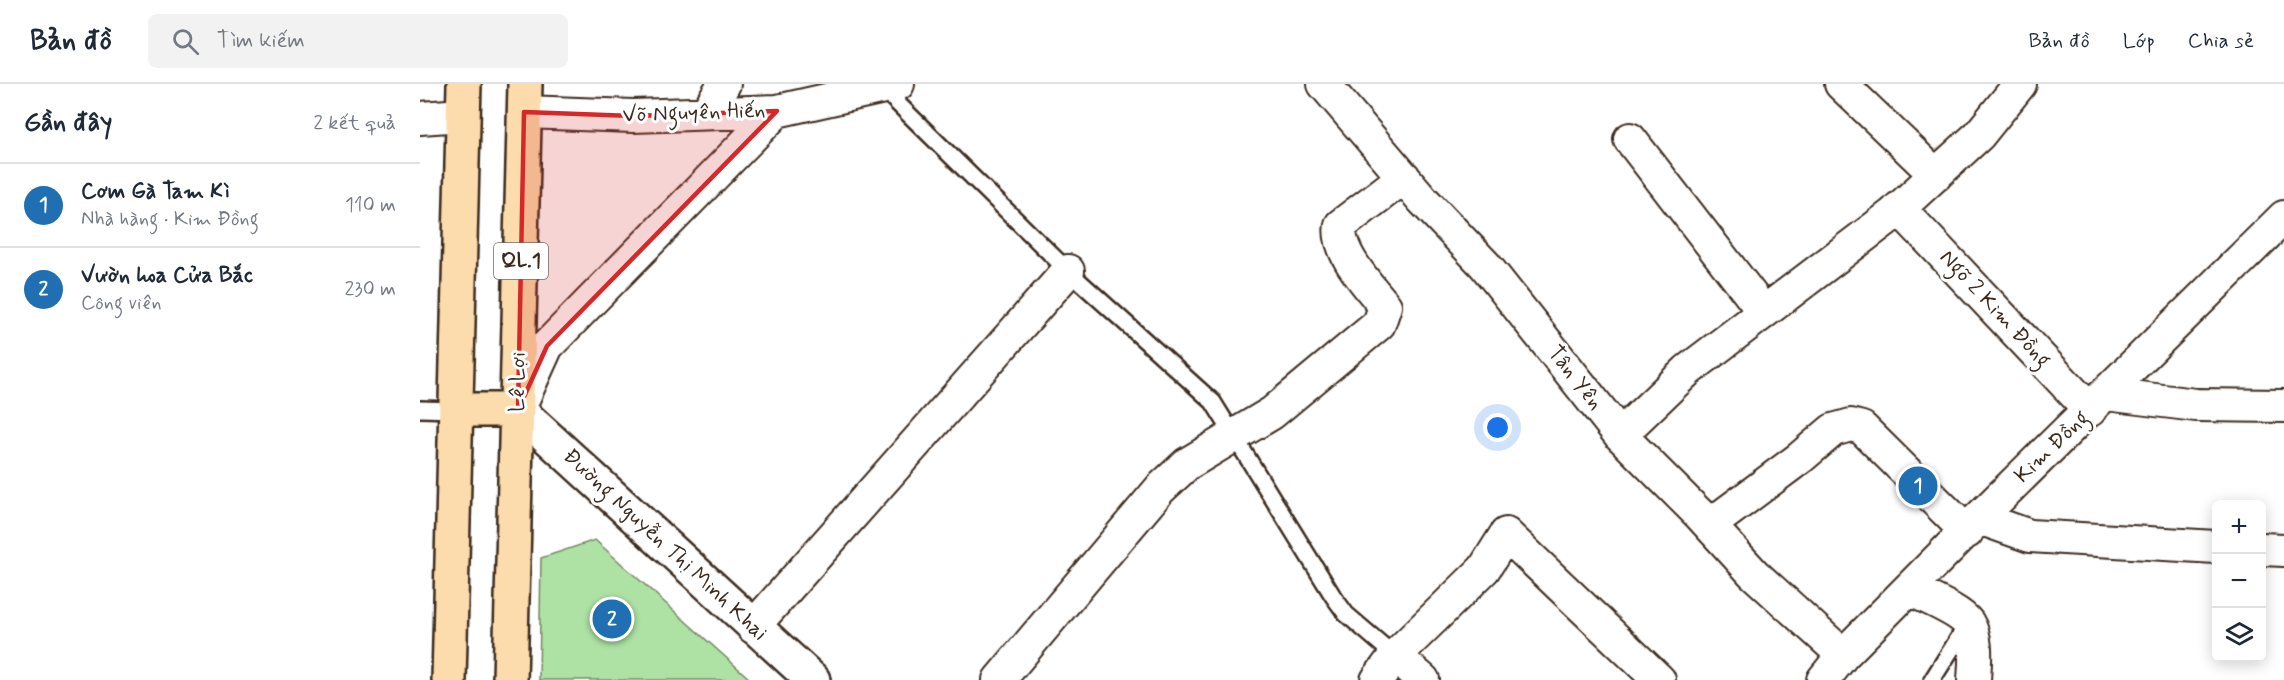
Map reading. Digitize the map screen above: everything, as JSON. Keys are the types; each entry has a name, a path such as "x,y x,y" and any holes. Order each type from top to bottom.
{"main road":[{"name":"Lê Lợi","path":"510,680 525,98"},
{"name":"QL.1","path":"449,680 464,99"},
{"path":"456,410 518,410"},
{"name":"Đường Nguyễn Thị Minh Khai","path":"518,410 813,680"}],"street":[{"path":"707,112 724,84"},
{"name":"Tân Yên","path":"1324,84 1423,200 1485,265 1620,435 1710,525 1754,574 1843,655"},
{"path":"1841,84 1936,175"},
{"path":"1620,435 1688,370 1899,208 1979,135 2020,84"},
{"name":"Võ Nguyên Hiến","path":"525,98 633,116 777,111 889,86"},
{"path":"420,118 464,99"},
{"path":"518,410 547,346 777,111"},
{"path":"1630,139 1763,311"},
{"path":"999,680 1160,489 1186,464 1272,412 1379,324 1385,306 1358,272 1340,239 1340,230 1341,225 1404,177"},
{"name":"Ngõ 2 Kim Đồng","path":"1899,208 2098,402"},
{"name":"Kim Đồng","path":"1823,680 1843,655 2284,217"},
{"path":"753,627 1068,271"},
{"path":"2098,402 2284,406"},
{"path":"1710,525 1800,458 1833,430 1851,425 1862,428 1973,525 2030,536 2212,547"},
{"path":"1423,680 1386,668 1484,570 1506,534 1659,680"},
{"path":"2266,549 2284,550"},
{"path":"1910,589 1960,615 1968,622 1973,635 1975,653 1974,680"}],"lane":[{"path":"889,86 1068,271 1213,402 1333,596 1386,668"},
{"path":"420,409 456,410"},
{"path":"1932,680 1968,622"}],"highlighted area":[{"path":"777,111 547,346 518,410 524,112 633,116"}],"green space":[{"path":"595,540 751,680 539,680 541,558"}],"place":[{"name":"Cơm Gà Tam Kì","path":"1918,486"},
{"name":"Vườn hoa Cửa Bắc","path":"612,619"}]}
